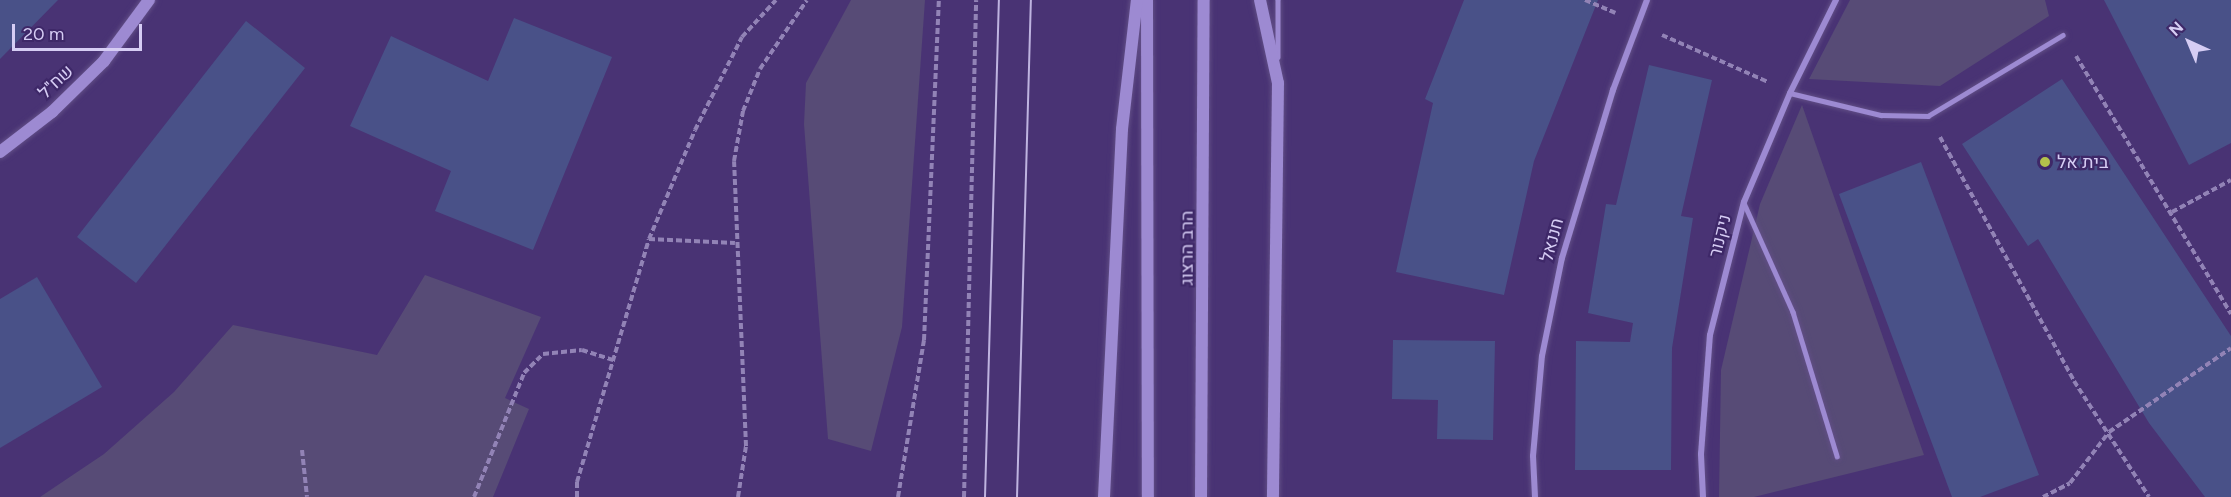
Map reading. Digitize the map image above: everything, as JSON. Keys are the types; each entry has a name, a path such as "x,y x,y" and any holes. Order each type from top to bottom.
{"main road":[{"name":"שח\"ל","path":"0,152 52,112 104,61 149,0"},
{"path":"1104,497 1122,129 1137,0"},
{"name":"הרב הרצוג","path":"1147,0 1148,497"},
{"name":"הרב הרצוג","path":"1201,497 1204,0"},
{"path":"1260,0 1278,83 1273,497"}],"street":[{"name":"חננאל","path":"1534,497 1533,456 1542,356 1562,258 1612,90 1647,0"},
{"name":"ניקנור","path":"1703,497 1701,454 1710,335 1744,202 1790,93 1836,0"}],"lane":[{"path":"1278,0 1278,83"},
{"path":"1790,93 1881,115 1928,116 2063,35"},
{"path":"1744,202 1793,312 1837,456"}],"path":[{"path":"577,497 577,482 649,239 695,130 741,37 776,0"},
{"path":"738,497 746,446 735,243 735,161 743,111 760,69 807,0"},
{"path":"898,497 924,340 939,0"},
{"path":"964,497 976,0"},
{"path":"1585,0 1790,93"},
{"path":"2063,35 2172,212 2231,314"},
{"path":"1928,116 2074,381 2149,497"},
{"path":"2172,212 2231,180"},
{"path":"649,239 735,243"},
{"path":"2043,497 2070,483 2109,432 2231,348"},
{"path":"474,497 524,373 543,354 582,350 613,360"},
{"path":"302,450 308,497"}],"shaded area":[{"path":"851,0 925,0 902,327 871,451 828,439 804,124 806,83"},
{"path":"1850,0 2045,0 2049,16 1940,86 1809,79"},
{"path":"1802,105 1924,455 1754,497 1719,497 1721,370 1760,204"},
{"path":"425,275 541,317 505,398 529,409 493,497 40,497 104,454 174,392 233,325 377,355"}],"building":[{"path":"0,0 58,0 0,59"},
{"path":"1464,0 1598,0 1534,161 1504,295 1396,272 1433,103 1425,99"},
{"path":"2104,0 2231,0 2231,143 2189,165"},
{"path":"514,18 612,57 533,250 435,211 451,171 350,126 391,36 488,81"},
{"path":"246,21 305,68 136,283 77,237"},
{"path":"1649,65 1712,80 1681,216 1693,218 1672,348 1671,470 1575,470 1576,341 1630,342 1633,323 1588,313 1606,204 1616,205"},
{"path":"2062,79 2231,336 2231,497 2205,497 2149,423 2038,239 2028,246 1962,144"},
{"path":"1921,162 2039,475 1980,497 1952,497 1839,194"},
{"path":"37,277 102,387 0,448 0,299"},
{"path":"1393,340 1495,341 1493,440 1437,439 1438,400 1392,399"}],"tram line":[{"path":"985,497 999,0"},
{"path":"1017,497 1031,0"}],"place":[{"name":"בית אל","path":"2045,162"}]}
